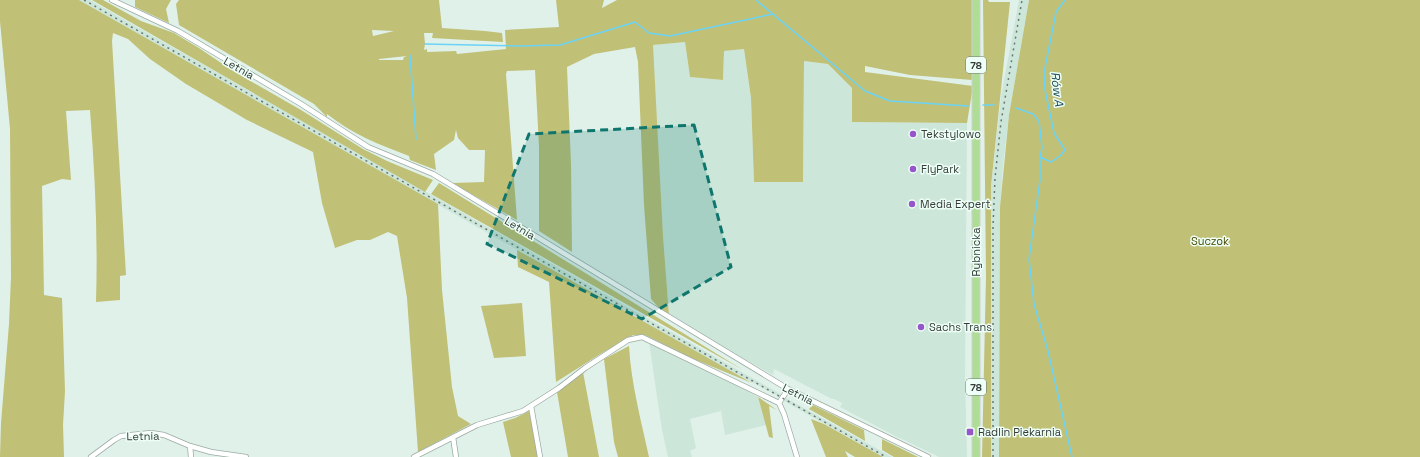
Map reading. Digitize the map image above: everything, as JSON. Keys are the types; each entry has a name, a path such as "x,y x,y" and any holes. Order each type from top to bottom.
{"main road":[{"name":"Rybnicka","path":"976,0 976,457"}],"street":[{"name":"Letnia","path":"112,0 178,31 301,104 368,147 433,174 788,389 928,457"},
{"name":"Letnia","path":"414,457 477,426 523,411 628,340 642,337 779,403 784,414 797,457"},
{"path":"779,403 788,389"},
{"path":"531,406 540,457"},
{"name":"Letnia","path":"91,457 121,436 151,433 211,452 246,457"},
{"path":"454,437 456,457"},
{"path":"190,446 191,457"}],"highlighted area":[{"path":"694,125 731,267 642,319 487,244 529,134"}],"shaded area":[{"path":"79,0 90,0 782,395 780,397 721,366"},
{"path":"1019,0 1029,0 1009,115 1003,166 1000,207 999,457 991,457 991,186 1001,96"},
{"path":"685,42 690,77 723,80 724,51 744,49 751,98 754,182 803,182 804,61 828,64 852,88 852,122 967,123 965,378 967,457 939,457 901,439 840,407 842,403 774,369 773,375 699,334 669,315 652,45"},
{"path":"649,342 726,379 758,397 766,425 725,435 721,411 690,419 696,448 690,451 692,457 668,457 662,430"},
{"path":"786,398 892,457 883,457 784,401"}],"green space":[{"path":"0,0 79,0 438,204 442,290 452,387 458,416 471,424 418,452 407,298 397,236 388,232 370,240 357,240 335,248 322,203 313,152 247,120 186,84 150,59 128,39 113,33 112,41 126,275 120,276 120,300 96,302 96,206 90,110 66,111 71,180 62,179 42,186 44,295 62,298 65,391 63,425 64,457 0,457 11,277 10,129 0,21"},
{"path":"92,0 103,0 141,21 174,33 233,71 301,110 363,149 387,161 433,180 425,192"},
{"path":"135,0 171,0 166,9 169,23 135,7"},
{"path":"179,0 439,0 442,28 502,33 503,42 432,38 433,33 424,33 424,50 427,49 427,52 456,51 457,54 506,49 505,30 559,27 556,0 604,0 602,8 617,0 972,0 972,80 910,75 865,66 865,72 973,86 967,123 852,122 852,88 828,64 804,61 803,182 754,182 751,98 744,49 724,51 723,80 690,77 685,42 653,45 663,236 669,315 659,308 651,299 644,205 638,62 635,47 594,54 567,67 571,164 572,252 539,231 539,147 535,70 507,71 506,74 517,220 452,183 484,182 485,150 469,150 458,138 456,130 454,140 434,154 436,170 410,160 409,156 356,133 327,114 327,117 314,104 179,25 176,4","holes":["372,30 394,31 373,36","407,56 404,57 403,60 379,60"]},
{"path":"983,0 988,0 989,2 1010,2 991,186 991,457 982,457 986,276"},
{"name":"Suczok","path":"1029,0 1420,0 1420,457 999,457 1000,207 1009,115"},
{"path":"439,183 743,370 431,194"},
{"path":"517,250 752,383 691,358 645,335 633,335 556,382 549,282 518,267"},
{"path":"522,303 526,356 494,358 481,306"},
{"path":"629,346 634,388 649,457 618,457 614,442 604,359"},
{"path":"583,372 599,457 568,457 557,392"},
{"path":"758,397 777,410 769,406 773,438 769,437"},
{"path":"813,405 864,430 865,441 809,409"},
{"path":"529,411 539,457 511,457 503,422"},
{"path":"811,419 824,424 883,457 855,457 845,451 848,457 826,457"},
{"path":"882,439 918,457 894,457 882,450"}],"waterway":[{"path":"756,0 865,91 890,101 968,106"},
{"name":"Rów A","path":"1040,157 1051,162 1060,156 1065,150 1054,133 1045,90 1044,73 1056,12 1065,0"},
{"path":"425,44 520,46 560,45 635,22 649,33 670,36 773,14"},
{"path":"410,55 416,139"},
{"path":"983,105 994,105"},
{"path":"1016,108 1033,114 1039,121 1042,148 1040,157 1040,180 1029,259 1034,304 1048,351 1072,457"}],"railway":[{"path":"84,0 886,457"},
{"path":"993,457 993,227 995,178 1001,122 1022,0"}],"place":[{"name":"Tekstylowo","path":"913,134"},
{"name":"FlyPark","path":"913,169"},
{"name":"Media Expert","path":"912,204"},
{"name":"Sachs Trans","path":"921,327"},
{"name":"Radlin Piekarnia","path":"970,432"}]}
